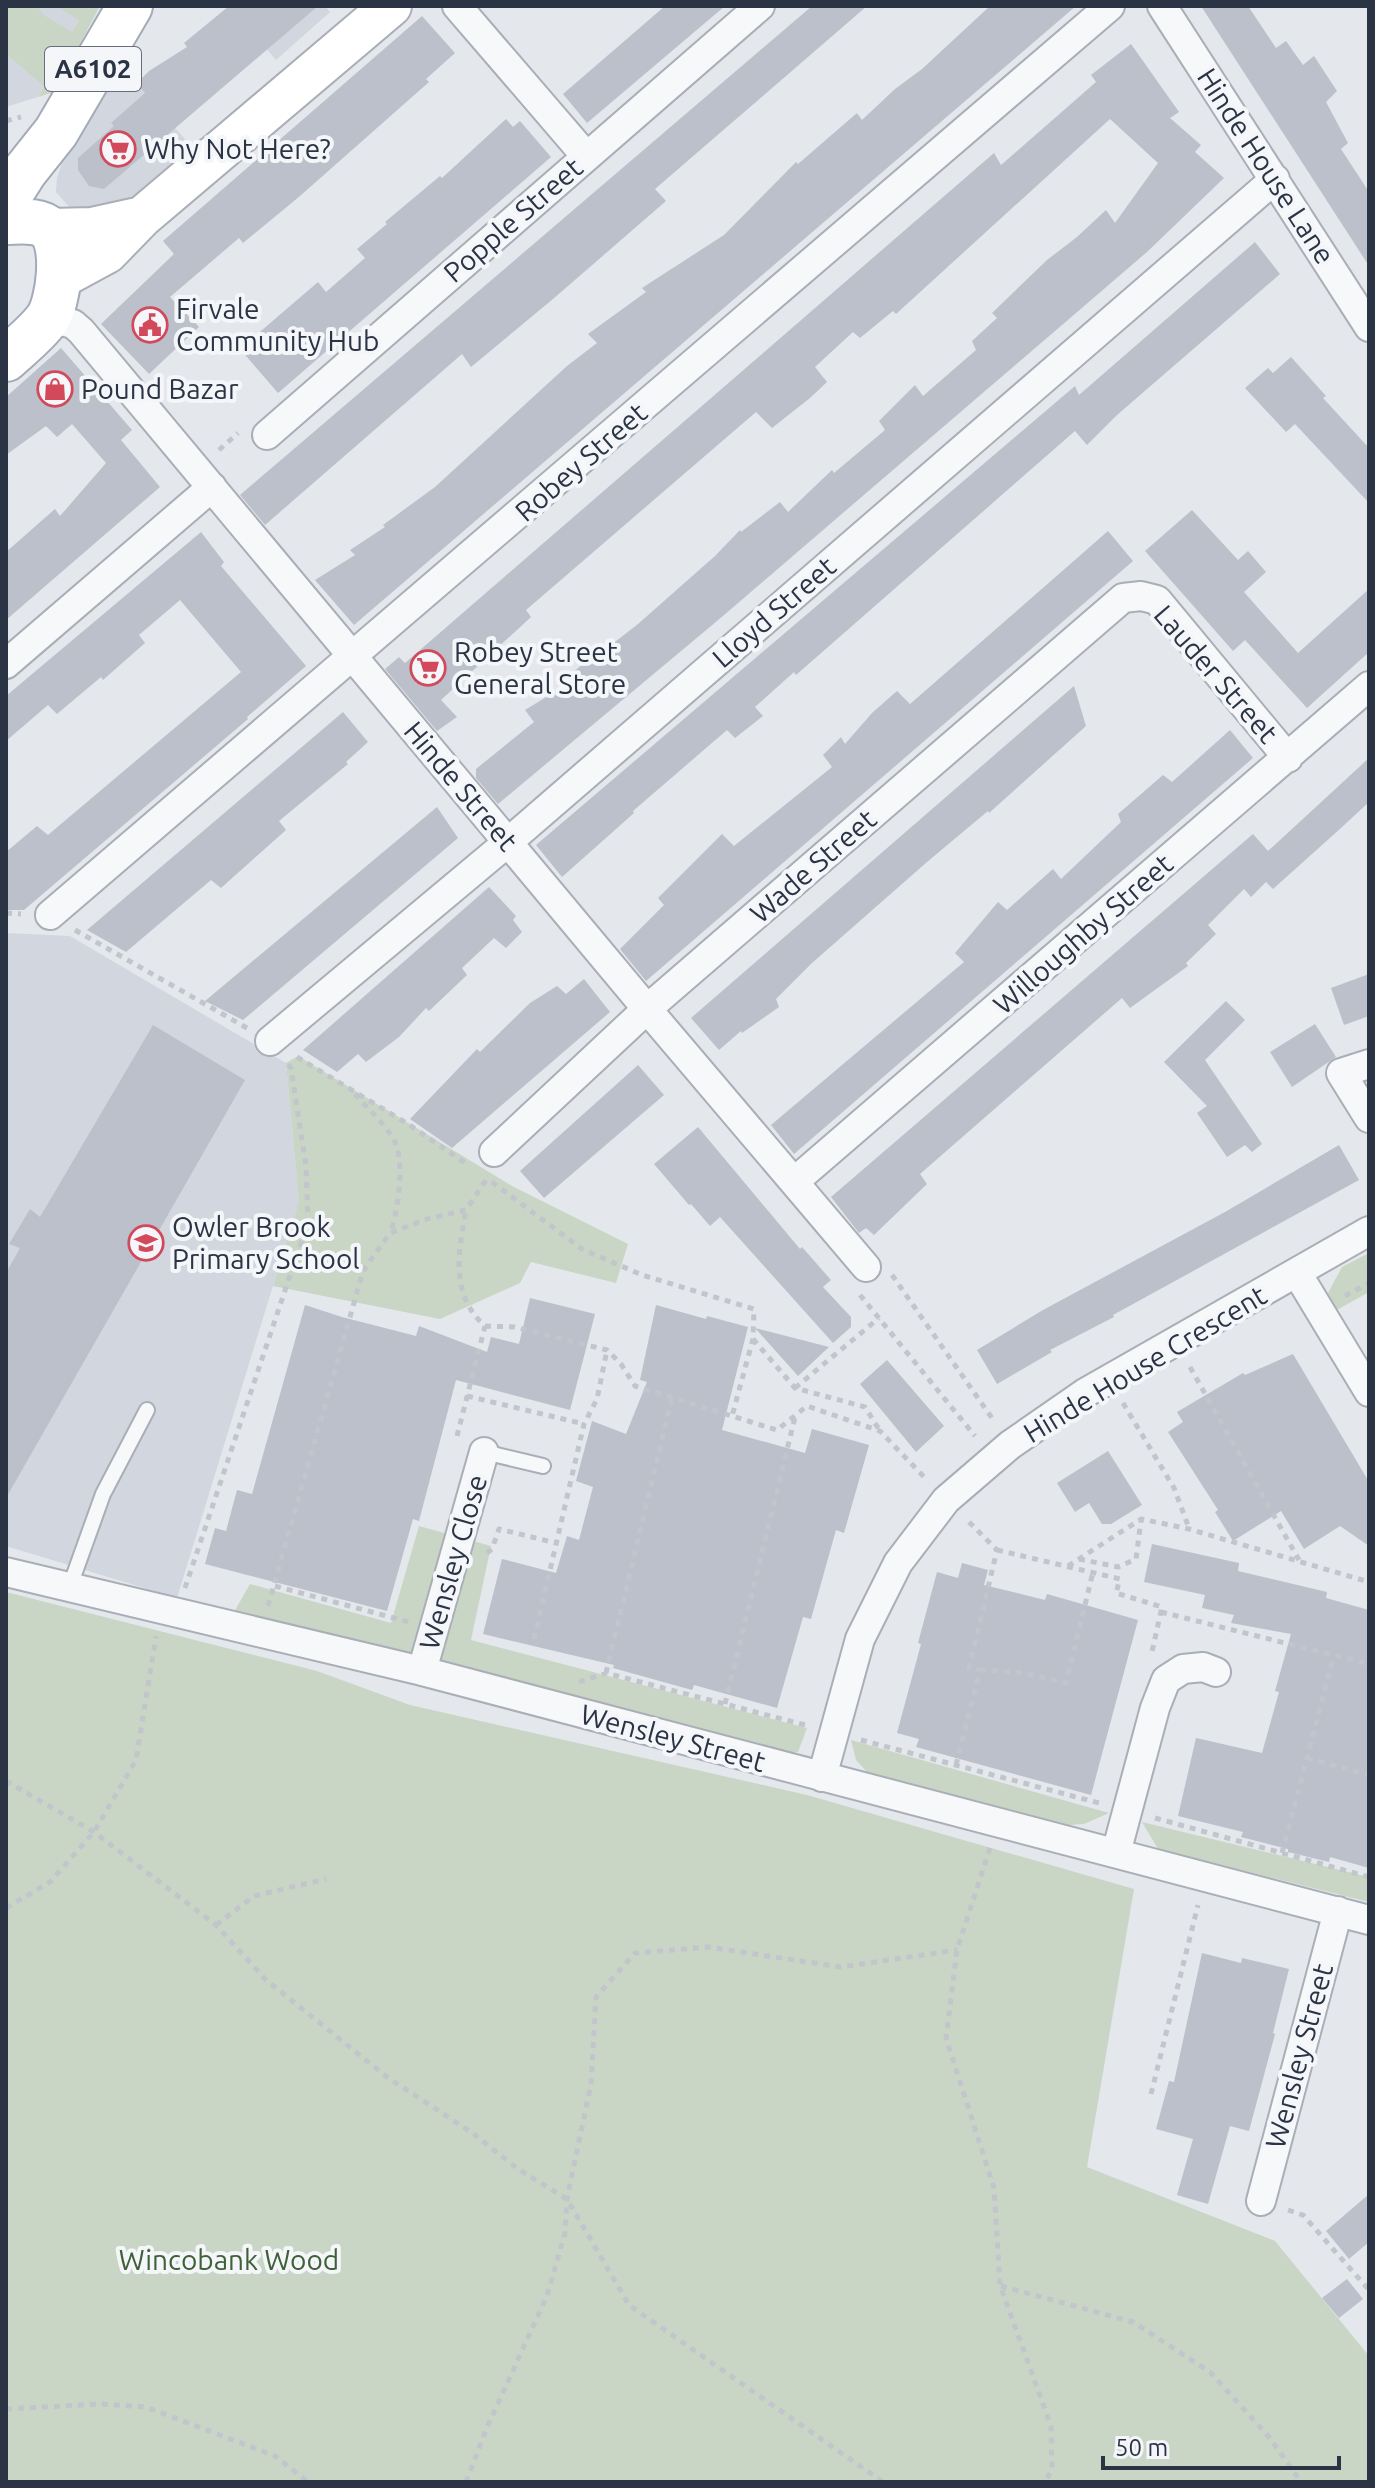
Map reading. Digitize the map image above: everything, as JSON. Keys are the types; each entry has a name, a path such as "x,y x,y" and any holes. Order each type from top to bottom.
{"main road":[{"name":"A6102","path":"25,219 25,171 56,132 130,6"},
{"path":"6,359 63,309 58,251 25,219"}],"street":[{"path":"63,309 107,253 142,217 391,6"},
{"path":"457,6 586,156"},
{"name":"Popple Street","path":"267,435 760,6"},
{"name":"Robey Street","path":"50,915 1110,6"},
{"name":"Hinde House Lane","path":"1162,6 1369,327"},
{"name":"Lloyd Street","path":"270,1041 507,843 1275,179"},
{"path":"25,219 92,228 142,217"},
{"name":"Hinde Street","path":"63,309 507,843 866,1267"},
{"path":"6,664 205,478"},
{"name":"Lauder Street","path":"1141,596 1157,600 1288,758"},
{"name":"Wade Street","path":"491,1165 647,1009 1123,598 1141,596"},
{"name":"Willoughby Street","path":"795,1181 1369,686"},
{"path":"1369,1064 1341,1073 1369,1118"},
{"name":"Hinde House Crescent","path":"822,1777 860,1639 898,1563 946,1500 1002,1452 1109,1380 1369,1231"},
{"path":"1297,1273 1369,1392"},
{"name":"Wensley Close","path":"422,1671 484,1452"},
{"name":"Wensley Street","path":"6,1572 422,1671 1369,1920"},
{"path":"1116,1853 1155,1708 1166,1680 1183,1669 1203,1667 1216,1672"},
{"name":"Wensley Street","path":"1261,2201 1338,1911"}],"lane":[{"path":"70,1586 103,1494 147,1410"},
{"path":"484,1452 543,1466"}],"path":[{"path":"205,478 254,419 267,435"},
{"path":"6,913 50,915 408,1124 491,1165 582,1249 642,1275 754,1309 753,1339 732,1416"},
{"path":"6,1908 50,1882 94,1832 136,1760 168,1612 308,1222 306,1166 291,1068 270,1041"},
{"path":"258,1634 275,1586 363,1271 390,1233 399,1205 400,1173 394,1140 351,1090"},
{"path":"491,1165 466,1210 458,1252 463,1300 472,1315 485,1326 514,1327 607,1350 621,1364 635,1386 777,1430 807,1406 880,1431"},
{"path":"390,1233 427,1219 466,1210"},
{"path":"880,1258 1002,1452 879,1318 849,1280 880,1258"},
{"path":"795,1388 879,1318"},
{"path":"484,1452 455,1445 485,1326"},
{"path":"753,1339 795,1388 865,1407 880,1431 997,1550 1120,1579 1116,1593 1162,1607 1150,1658"},
{"path":"1176,1342 1299,1561"},
{"path":"534,1639 584,1424 597,1399 607,1350"},
{"path":"1109,1380 1174,1488 1189,1529"},
{"path":"467,1396 584,1424"},
{"path":"606,1673 672,1398"},
{"path":"725,1704 795,1416"},
{"path":"1068,1566 1141,1519 1189,1529 1369,1582"},
{"path":"1079,1559 1118,1567 1136,1559 1141,1519"},
{"path":"448,1581 492,1549 499,1529 556,1543"},
{"path":"997,1550 969,1668 1024,1673 1066,1683 1093,1572"},
{"path":"275,1586 434,1629"},
{"path":"1161,1612 1369,1664"},
{"path":"1282,1853 1334,1655"},
{"path":"956,1765 980,1670"},
{"path":"529,1700 606,1673 1369,1877"},
{"path":"1307,1758 1369,1775"},
{"path":"6,1781 94,1832 216,1925 265,1979 387,2077 471,2132 518,2169 567,2199 629,2305 883,2482"},
{"path":"997,1824 957,1950 946,2038 994,2188 1000,2285 1051,2426 1052,2469 1045,2482"},
{"path":"1151,2094 1205,1877"},
{"path":"216,1925 254,1896 326,1879"},
{"path":"466,2482 488,2425 547,2296 565,2233 567,2199 591,2084 596,1997 635,1953 708,1947 841,1967 957,1950"},
{"path":"1261,2201 1303,2215 1369,2290"},
{"path":"1000,2285 1133,2322 1210,2372 1269,2437 1301,2482"},
{"path":"6,2409 100,2404 146,2407 275,2456 308,2482"}],"shaded area":[{"path":"6,6 86,6 38,97 6,107"},
{"path":"230,6 325,6 330,12 276,60"},
{"path":"118,61 195,151 135,206 71,209 56,192 57,178 69,142"},
{"name":"Owler Brook Primary School","path":"6,933 70,936 286,1063 299,1201 177,1598 6,1546"}],"green space":[{"path":"6,6 38,6 42,14 72,32 79,20 57,6 100,6 54,92 38,97 44,86 6,54"},
{"path":"298,1056 512,1186 628,1244 616,1283 531,1262 520,1283 440,1319 273,1286 299,1201 286,1063"},
{"path":"1369,1253 1369,1292 1335,1311 1328,1293 1342,1267"},
{"path":"419,1526 491,1546 471,1640 807,1728 798,1752 781,1753 234,1612 250,1584 391,1623"},
{"name":"Wincobank Wood","path":"6,1592 317,1671 410,1705 807,1795 1134,1889 1087,2167 1275,2241 1369,2356 1369,2482 6,2482"},
{"path":"851,1740 1109,1813 1084,1824 1069,1825 867,1772 856,1760"},
{"path":"1142,1822 1369,1877 1369,1902 1158,1849"}],"building":[{"path":"229,6 318,6 104,189 89,186 78,170 78,158 145,93 137,83 149,71 187,47 184,43"},
{"path":"665,6 725,6 587,123 563,94"},
{"path":"812,6 867,6 655,189 666,201 553,299 471,367 462,354 265,525 240,495"},
{"path":"990,6 1076,6 354,625 315,580 355,555 350,550 435,487 567,366 597,343 588,334 646,292 642,288 724,235 796,162 798,164 857,113 862,120"},
{"path":"1201,6 1248,6 1276,48 1286,41 1303,65 1314,56 1337,91 1326,102 1348,143 1341,149 1369,192 1369,266"},
{"path":"422,16 455,53 426,79 429,82 300,196 243,243 239,238 170,297 199,327 149,374 101,324 174,254 163,241"},
{"path":"1131,44 1179,112 1170,118 1201,145 1195,152 1224,178 1147,252 717,621 498,804 476,778 476,769 534,722 525,710 566,685 563,681 609,641 611,645 638,624 740,530 780,502 788,512 832,470 834,473 885,430 879,421 915,385 923,396 976,350 972,341 997,318 992,313 1047,260 1106,210 1115,223 1158,163 1110,119 896,314 893,311 860,338 853,332 815,367 827,382 810,398 772,428 756,412 526,610 531,617 441,700 457,717 437,731 385,669 399,657 405,663 994,153 1001,165 1096,82 1091,75"},
{"path":"506,119 513,127 520,121 551,157 278,393 240,349 318,282 326,292 365,258 357,249 387,224 385,222 440,176 442,178"},
{"path":"1255,242 1280,274 1117,415 1087,445 1075,431 796,675 794,672 755,707 763,716 735,738 727,730 562,877 536,845 1075,386 1079,395"},
{"path":"61,348 132,430 121,440 160,487 6,620 6,552 55,509 60,516 106,463 72,424 57,437 46,426 6,455 6,397"},
{"path":"1291,357 1369,448 1369,503 1295,424 1286,432 1245,388 1268,368 1273,373"},
{"path":"1192,510 1238,560 1248,551 1266,572 1244,592 1298,653 1369,589 1369,652 1307,708 1245,640 1233,651 1145,551"},
{"path":"1108,531 1133,561 646,981 620,949 664,905 658,898 722,834 734,846 832,767 823,755 841,737 845,744 872,713 897,691 910,704"},
{"path":"201,532 224,562 221,566 306,666 24,910 6,910 6,852 37,826 48,835 241,672 180,600 139,635 145,643 103,680 101,677 57,714 48,705 6,741 6,696"},
{"path":"1074,686 1086,726 812,963 776,999 779,1007 741,1031 719,1050 691,1018"},
{"path":"343,712 368,742 346,762 348,764 279,821 286,830 221,888 211,880 126,952 87,930"},
{"path":"1230,730 1253,758 794,1154 771,1125 964,962 955,953 998,902 1007,910 1053,869 1061,879 1121,822 1118,814 1163,775 1172,782"},
{"path":"1369,758 1369,802 1273,889 1266,882 1251,897 1244,889 1208,925 1216,934 1186,963 1188,966 1130,1008 1122,998 920,1174 927,1184 874,1235 866,1228 859,1233 831,1197 1253,834 1268,851"},
{"path":"437,807 458,838 243,1020 205,1001"},
{"path":"489,887 516,916 513,920 522,932 506,948 494,938 462,968 467,975 429,1011 426,1008 399,1037 366,1062 358,1054 337,1072 303,1050"},
{"path":"1369,974 1369,1016 1344,1025 1331,988"},
{"path":"584,979 610,1012 452,1148 410,1119 477,1049 480,1052 530,1003 557,986 566,994"},
{"path":"1226,1001 1245,1020 1205,1060 1262,1144 1252,1152 1245,1145 1227,1157 1197,1113 1207,1106 1164,1062"},
{"path":"1315,1024 1336,1057 1292,1087 1270,1052"},
{"path":"153,1025 245,1080 6,1498 6,1273 20,1248 9,1244 30,1209 40,1217"},
{"path":"638,1065 664,1095 544,1198 520,1171"},
{"path":"698,1127 800,1249 802,1247 831,1280 823,1287 851,1317 851,1327 833,1343 720,1217 710,1226 654,1164"},
{"path":"1339,1145 1359,1180 1050,1350 1052,1352 997,1384 977,1350"},
{"path":"530,1298 595,1314 570,1410 456,1380 419,1521 413,1519 387,1611 205,1564 215,1528 226,1531 237,1490 252,1494 305,1305 416,1336 419,1326 487,1352 491,1337 519,1344"},
{"path":"656,1305 748,1327 722,1430 805,1453 812,1429 869,1445 844,1533 836,1530 811,1619 803,1617 777,1708 694,1685 692,1690 613,1668 614,1665 483,1634 502,1559 556,1573 567,1536 579,1540 593,1487 576,1481 592,1421 626,1434 647,1382 640,1380"},
{"path":"755,1328 829,1347 798,1376"},
{"path":"1293,1354 1369,1482 1369,1546 1340,1526 1304,1549 1281,1511 1233,1541 1215,1512 1218,1510 1168,1432 1183,1422 1177,1412 1243,1373 1245,1375"},
{"path":"887,1360 944,1426 916,1452 860,1384"},
{"path":"1108,1451 1142,1505 1111,1524 1102,1524 1089,1503 1075,1512 1057,1483"},
{"path":"1152,1544 1239,1563 1238,1571 1327,1592 1326,1598 1369,1610 1369,1868 1330,1857 1329,1862 1288,1852 1288,1849 1241,1837 1243,1832 1178,1816 1196,1738 1262,1753 1291,1634 1231,1623 1234,1615 1202,1608 1205,1595 1144,1582"},
{"path":"962,1563 988,1570 984,1585 1045,1600 1047,1594 1138,1620 1091,1795 916,1747 919,1739 897,1733 937,1572 958,1578"},
{"path":"1202,1953 1241,1963 1242,1958 1289,1969 1249,2131 1230,2126 1208,2204 1177,2195 1193,2139 1156,2129 1169,2081 1174,2082"},
{"path":"1369,2194 1369,2242 1349,2259 1326,2231"},
{"path":"1347,2279 1363,2299 1339,2318 1322,2298"}],"place":[{"name":"Why Not Here?","path":"118,149"},
{"name":"Firvale Community Hub","path":"150,325"},
{"name":"Pound Bazar","path":"55,389"},
{"name":"Robey Street General Store","path":"428,668"},
{"name":"Owler Brook Primary School","path":"146,1243"}]}
